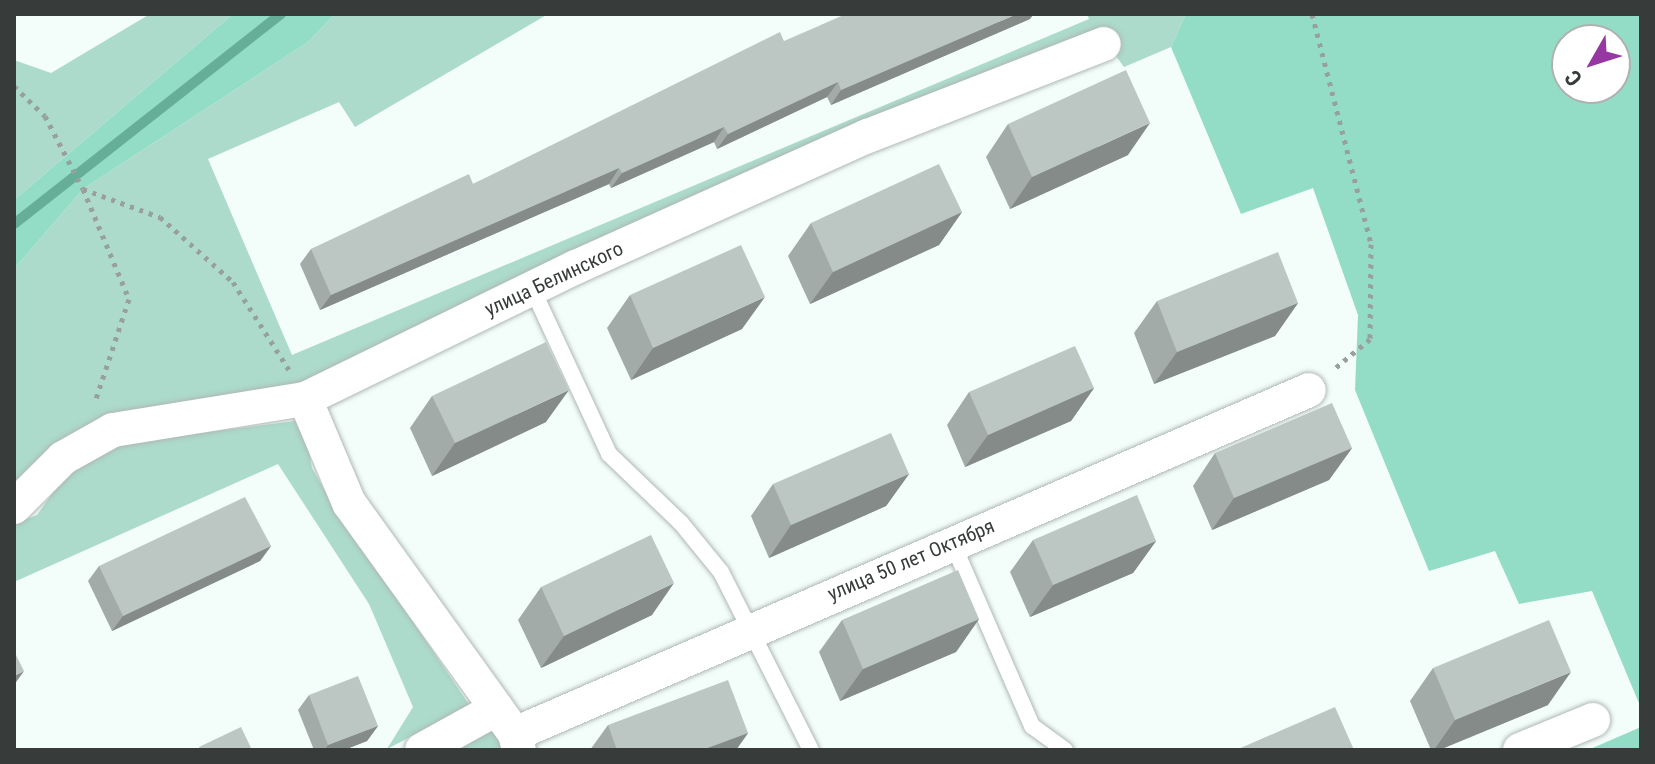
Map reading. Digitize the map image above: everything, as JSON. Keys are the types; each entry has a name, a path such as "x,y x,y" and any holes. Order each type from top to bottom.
{"street":[{"name":"улица Белинского","path":"14,507 63,458 113,430 305,399 532,288 868,136 1104,44"},
{"name":"улица 50 лет Октября","path":"422,750 510,731 1309,390"},
{"path":"305,399 349,503 510,731"},
{"path":"1520,750 1593,720"}],"lane":[{"path":"532,288 609,454 681,523 721,572 811,750"},
{"path":"952,542 1032,726 1065,750"}],"path":[{"path":"1309,390 1370,339 1371,244 1312,14"},
{"path":"14,86 45,116 83,189 129,299 88,414"},
{"path":"83,189 160,217 233,282 272,338 305,399"}],"green space":[{"path":"150,14 233,14 14,200 14,60 51,73"},
{"path":"233,14 335,14 308,42 83,189 14,269 14,200"},
{"path":"335,14 548,14 355,127 339,102 208,159 292,355 1089,19 1087,14 1186,14 1171,47 1124,67 1100,34 319,381 105,419 14,491 14,269 83,189 308,42"},
{"path":"1186,14 1641,14 1641,708 1592,591 1519,604 1495,551 1429,571 1355,390 1358,315 1313,188 1241,214 1171,47"},
{"path":"303,420 312,468 329,498 470,706 387,749 413,707 369,604 278,464 14,582 14,524 37,515 69,470 121,443"},
{"path":"1641,727 1641,750 1588,750"},
{"path":"493,730 505,750 443,750 475,731"}],"building":[{"path":"846,14 1017,14 841,90 838,82 728,134 724,127 622,173 619,168 331,295 311,249 469,174 473,184 780,32 784,41"},
{"path":"1126,70 1150,123 1032,177 1008,124"},
{"path":"939,164 962,212 833,272 811,223"},
{"path":"741,245 765,297 653,348 630,295"},
{"path":"1278,252 1298,303 1177,352 1157,301"},
{"path":"546,342 569,390 455,443 432,396"},
{"path":"1075,346 1094,388 988,435 969,392"},
{"path":"1332,403 1352,448 1234,498 1215,453"},
{"path":"891,433 909,474 791,525 773,484"},
{"path":"1137,495 1156,541 1053,585 1033,540"},
{"path":"245,497 271,546 123,616 99,566"},
{"path":"651,535 674,583 564,636 541,587"},
{"path":"958,570 979,619 863,669 842,620"},
{"path":"1549,620 1571,672 1455,720 1433,668"},
{"path":"14,651 24,671 14,676"},
{"path":"358,676 378,726 328,745 309,695"},
{"path":"728,680 748,733 702,750 617,750 608,725"},
{"path":"1335,707 1354,750 1236,750"},
{"path":"241,727 252,750 200,750 199,747"}],"waterway":[{"path":"14,224 281,14"}]}
